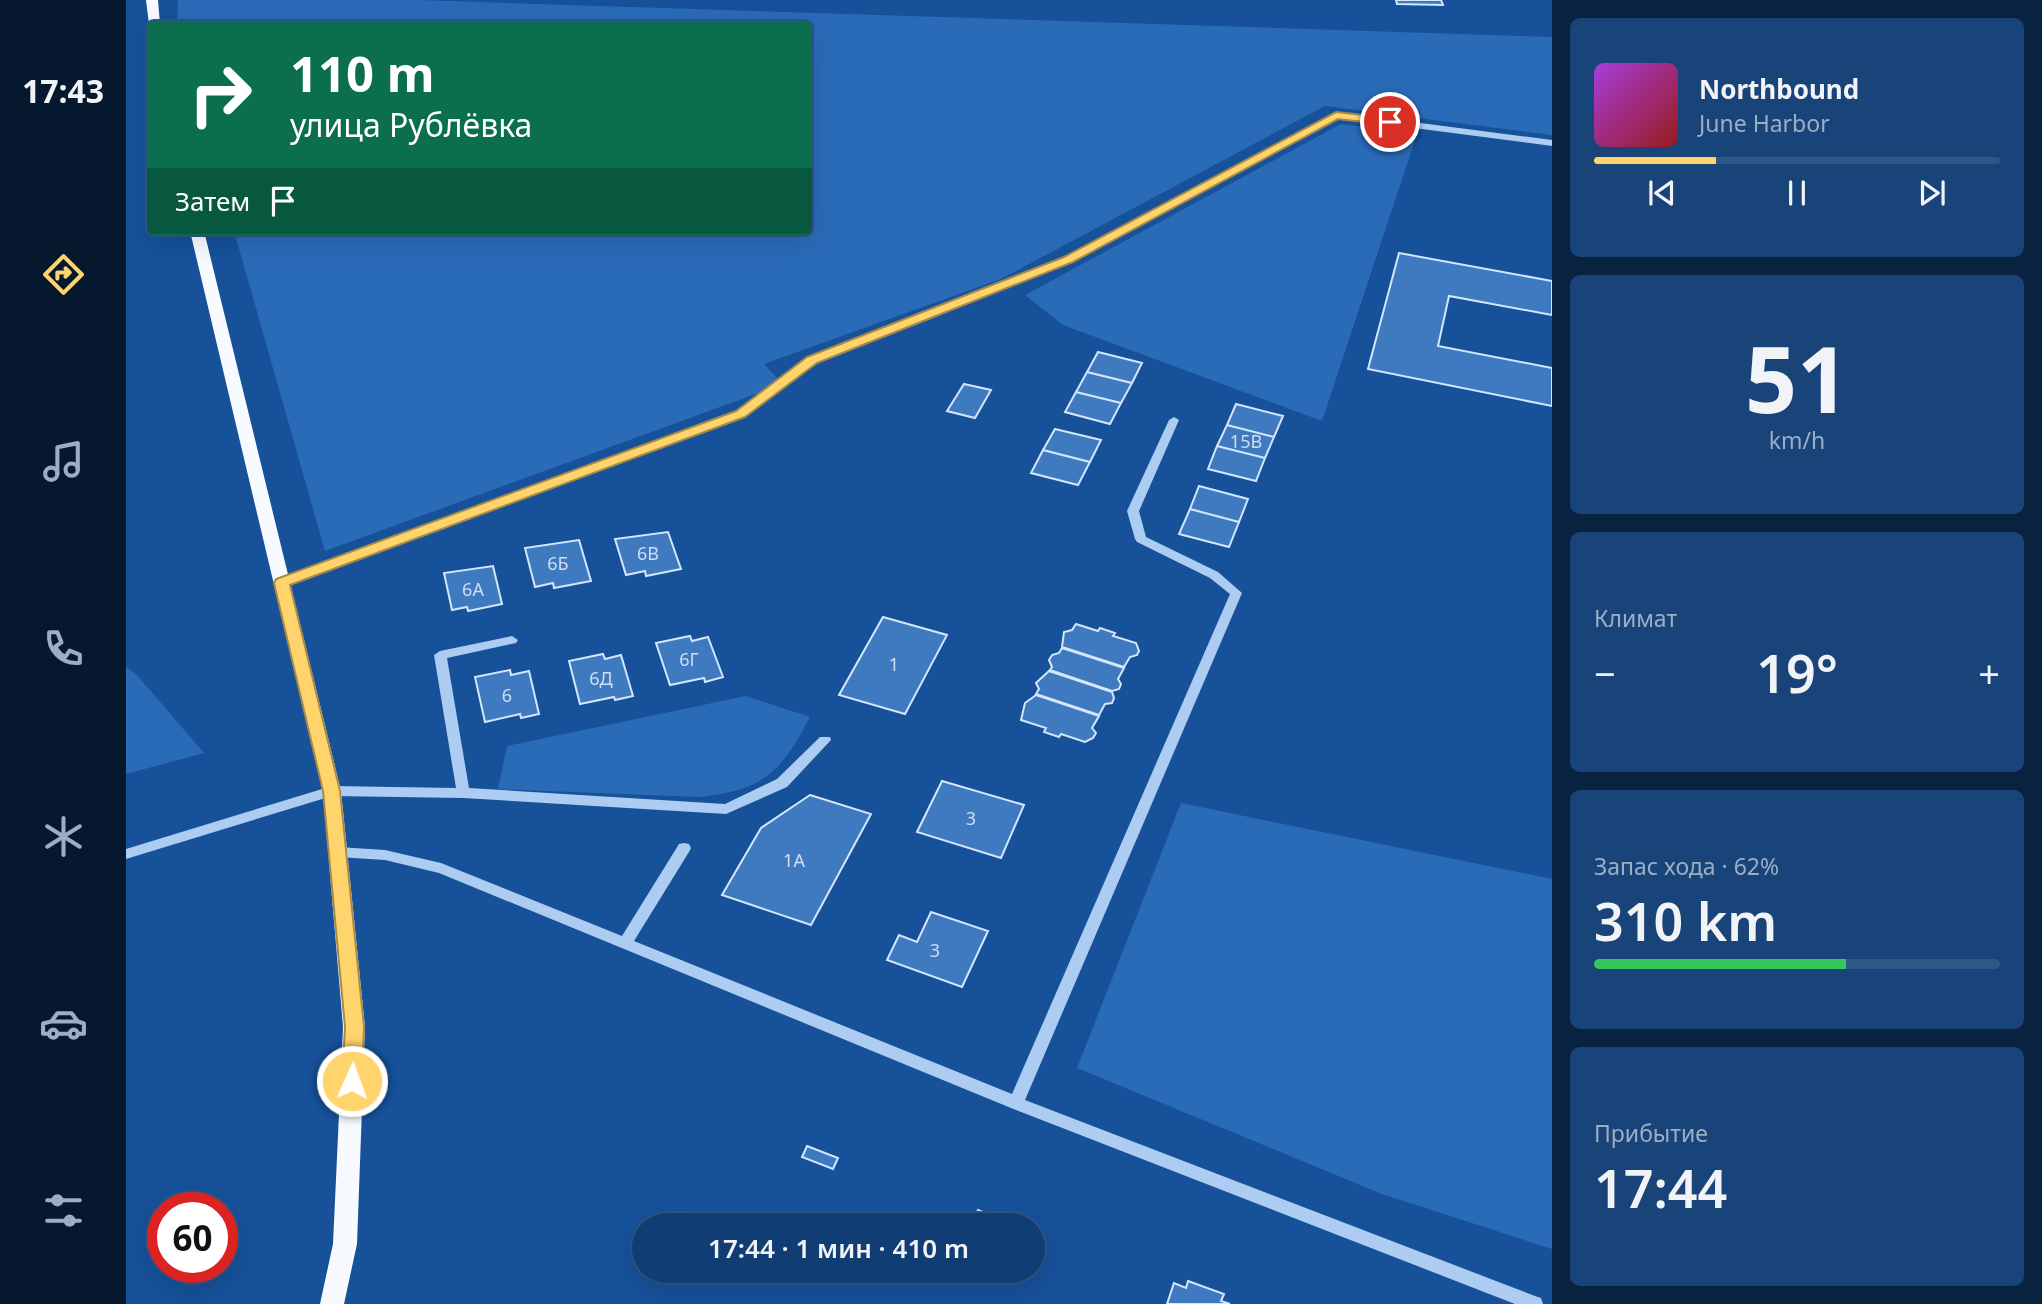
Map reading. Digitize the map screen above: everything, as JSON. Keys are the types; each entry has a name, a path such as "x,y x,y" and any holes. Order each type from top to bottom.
{"main road":[{"path":"152,0 155,21"},
{"path":"198,235 332,791 354,1027 345,1244 332,1304"}],"street":[{"path":"281,583 740,414 812,360 1069,259 1336,115 1552,143"},
{"path":"1016,1103 1236,593 1214,575 1141,538 1133,512 1174,420"},
{"path":"463,793 440,655 512,639"},
{"path":"126,854 332,791 463,793 726,809 782,783 825,740"},
{"path":"625,943 684,848"},
{"path":"338,852 384,855 441,868 1016,1103 1535,1304"}],"shaded area":[{"path":"178,0 418,0 1552,37 1552,135 1325,106 1001,279 764,364 783,384 325,551 235,235 812,235 812,21 177,21"},
{"path":"1341,124 1417,134 1322,421 1063,325 1025,295"},
{"path":"126,667 136,674 204,753 126,774"},
{"path":"746,696 810,717 790,752 779,765 755,783 740,789 700,797 498,789 507,746"},
{"path":"1181,803 1552,879 1552,1249 1382,1194 1077,1068"}],"building":[{"path":"1396,0 1441,0 1443,5 1397,4"},
{"path":"1399,253 1552,281 1552,315 1449,296 1438,346 1552,368 1552,406 1368,369"},
{"path":"1098,352 1142,363 1132,383 1087,372"},
{"path":"1087,372 1132,383 1121,403 1076,392"},
{"path":"964,384 991,390 975,418 947,411"},
{"path":"1076,392 1121,403 1110,424 1065,412"},
{"path":"1236,404 1283,416 1274,437 1227,425"},
{"path":"1227,425 1274,437 1265,458 1217,446"},
{"path":"1055,429 1101,440 1090,462 1043,450"},
{"path":"1217,446 1265,458 1256,481 1208,469"},
{"path":"1043,450 1090,462 1078,485 1031,473"},
{"path":"1199,486 1248,499 1239,522 1190,509"},
{"path":"1190,509 1239,522 1229,547 1179,534"},
{"path":"668,532 681,569 646,576 645,571 626,575 615,539"},
{"path":"579,540 591,581 554,588 553,583 535,587 525,548"},
{"path":"493,566 502,604 468,611 467,607 452,610 444,573"},
{"path":"883,617 947,635 905,714 839,695"},
{"path":"1076,624 1115,633 1113,636 1136,643 1139,651 1137,655 1130,657 1124,667 1062,647 1064,632 1072,630"},
{"path":"690,636 692,641 708,637 723,677 705,682 704,678 670,685 656,643"},
{"path":"1062,648 1124,668 1118,679 1121,684 1119,689 1112,691 1050,670 1052,667 1049,660"},
{"path":"603,654 605,659 621,655 633,696 580,704 569,661"},
{"path":"510,670 511,675 529,671 539,714 521,718 520,714 485,722 475,677"},
{"path":"1049,671 1112,692 1112,703 1105,704 1099,715 1036,694 1039,689 1036,683"},
{"path":"1036,695 1099,716 1092,728 1096,733 1093,738 1085,742 1061,734 1059,737 1044,732 1046,728 1021,720 1025,703"},
{"path":"942,781 1024,805 1001,858 917,832"},
{"path":"810,795 871,814 811,925 722,895 761,828"},
{"path":"931,912 988,931 962,987 887,960 899,935 917,942"},
{"path":"807,1146 838,1158 833,1169 802,1157"},
{"path":"1188,1281 1224,1294 1221,1301 1230,1304 1167,1304 1174,1283 1186,1288"}],"route":[{"path":"352,1081 354,1027 332,791 315,712 281,583 740,414 812,360 1069,259 1336,115 1390,122"}]}
